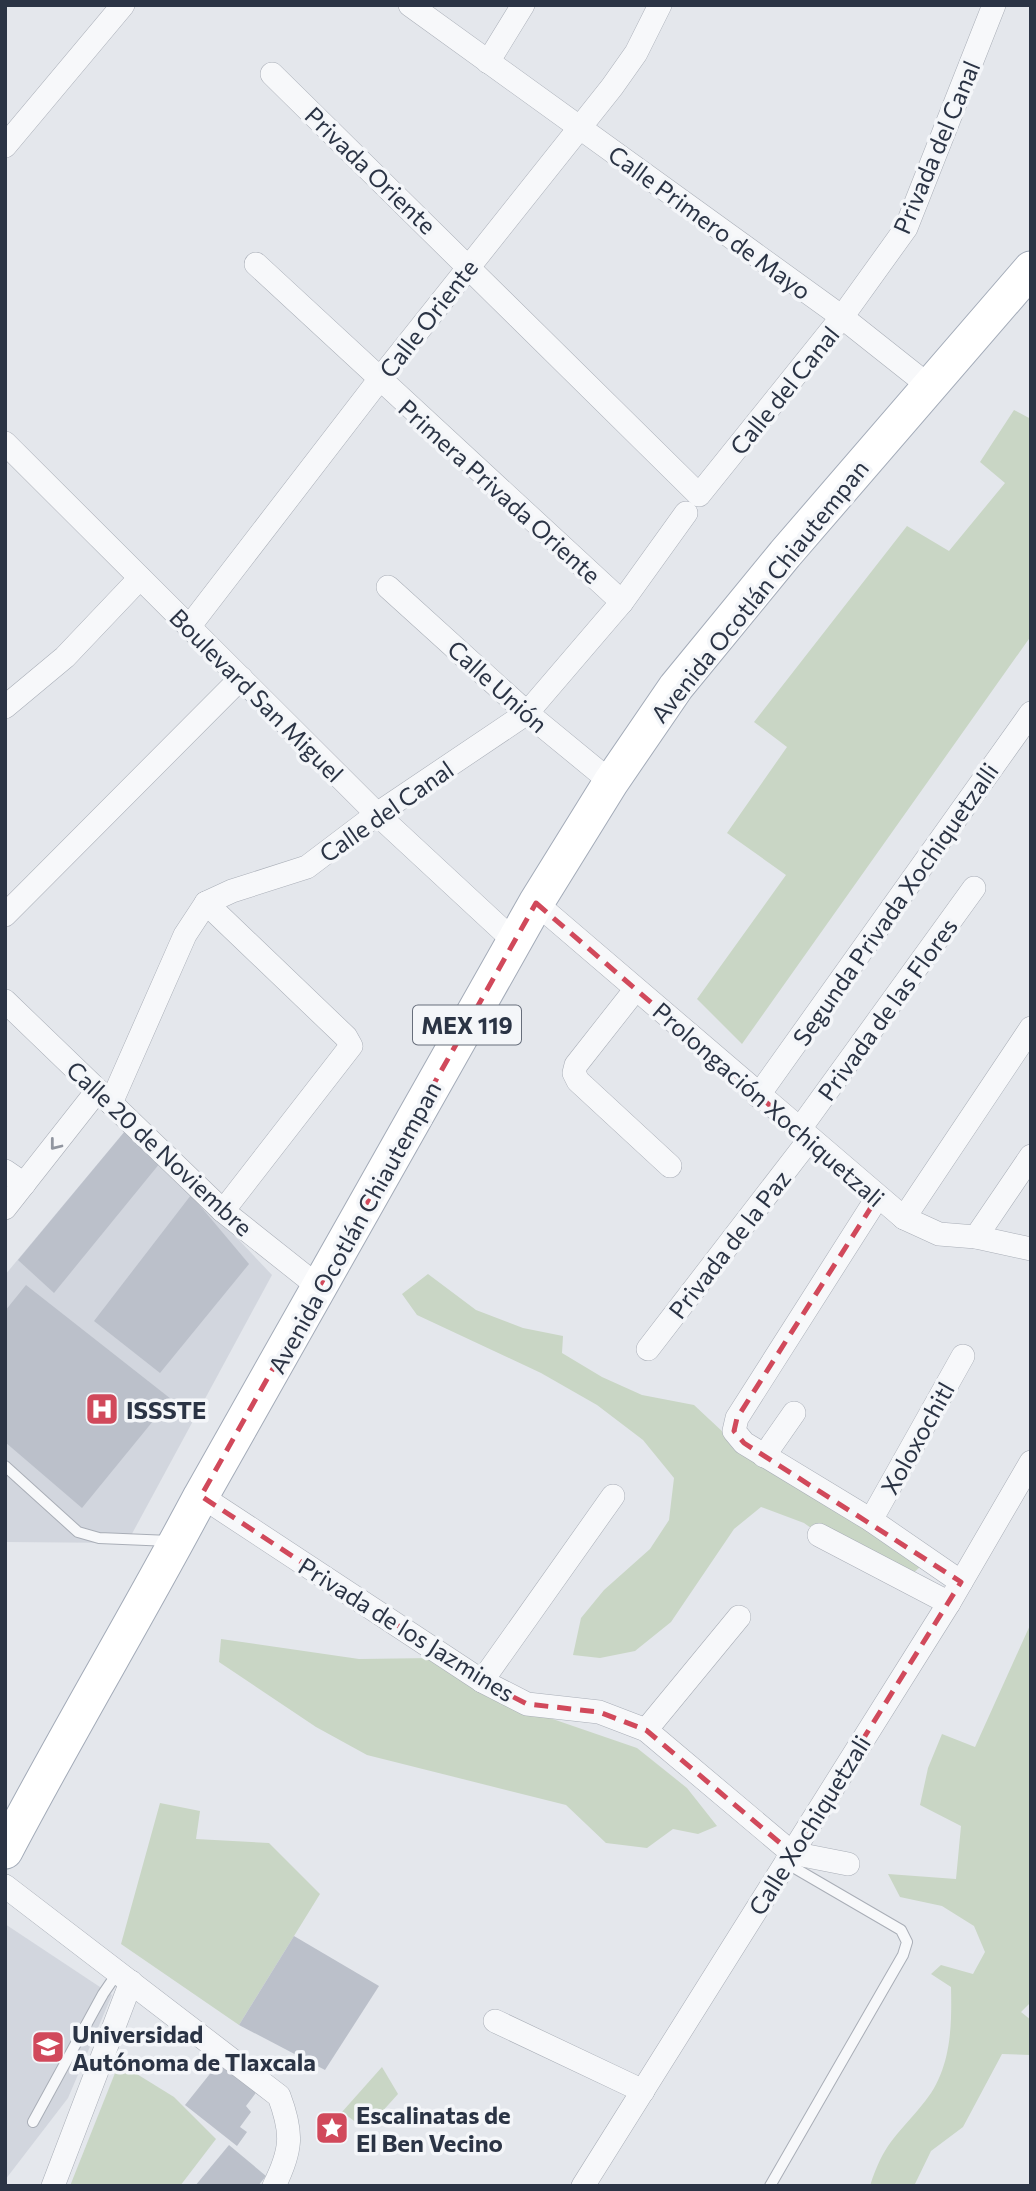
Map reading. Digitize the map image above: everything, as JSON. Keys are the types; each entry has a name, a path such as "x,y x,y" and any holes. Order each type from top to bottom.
{"main road":[{"name":"Avenida Ocotlán Chiautempan","path":"5,1851 65,1737 514,941 611,782 676,687 929,386 1028,277"}],"street":[{"path":"5,146 124,5"},
{"name":"Calle Primero de Mayo","path":"410,5 842,317 929,386"},
{"path":"488,62 523,5"},
{"name":"Calle Oriente","path":"189,627 636,53 660,5"},
{"name":"Privada del Canal","path":"842,317 906,228 994,5"},
{"name":"Privada Oriente","path":"272,74 469,266 692,504"},
{"name":"Primera Privada Oriente","path":"256,264 622,602"},
{"name":"Calle del Canal","path":"206,903 232,891 307,867 377,814 527,713 622,602 692,504 842,317"},
{"name":"Boulevard San Miguel","path":"5,443 377,814 514,941"},
{"path":"6,705 65,657 140,578"},
{"name":"Calle Unión","path":"388,587 527,713 611,782"},
{"path":"5,915 241,678"},
{"name":"Segunda Privada Xochiquetzalli","path":"758,1096 1031,713"},
{"name":"Privada de las Flores","path":"804,1135 974,888"},
{"path":"5,1209 24,1184 104,1097 186,935 206,903 346,1037 351,1046 223,1211"},
{"name":"Prolongación Xochiquetzali","path":"536,903 877,1198 904,1218 939,1234 976,1237 1031,1249"},
{"path":"635,990 576,1065 574,1073 578,1081 670,1166"},
{"name":"Calle 20 de Noviembre","path":"5,1002 223,1211 320,1288"},
{"path":"904,1218 1031,1028"},
{"name":"Privada de la Paz","path":"648,1349 804,1135"},
{"path":"976,1237 1031,1156"},
{"path":"5,1171 24,1184"},
{"path":"877,1198 737,1418 734,1431 744,1443 871,1520 961,1582"},
{"name":"Xoloxochitl","path":"871,1520 963,1356"},
{"path":"764,1456 794,1413"},
{"name":"Calle Xochiquetzali","path":"583,2186 949,1603 1031,1462"},
{"name":"Privada de los Jazmines","path":"201,1496 482,1681 527,1704 599,1712 646,1730 789,1858"},
{"path":"482,1681 612,1496"},
{"path":"819,1535 949,1603"},
{"path":"646,1730 738,1617"},
{"path":"789,1858 848,1864"},
{"path":"5,1886 279,2096 290,2125 288,2156 274,2186"},
{"path":"54,2186 124,1977"},
{"path":"495,2021 643,2091"}],"lane":[{"path":"5,1466 78,1532 99,1538 177,1542"},
{"path":"771,2186 903,1955 906,1942 901,1930 789,1858"},
{"path":"33,2122 103,1994 124,1977"}],"highlighted area":[{"path":"536,903 877,1198 737,1418 734,1431 744,1443 961,1582 792,1853 646,1730 599,1712 527,1704 482,1681 201,1496"}],"shaded area":[{"name":"ISSSTE","path":"130,1125 272,1275 127,1543 5,1542 5,1275"},
{"name":"Universidad Autónoma de Tlaxcala","path":"5,1924 112,1995 68,2098 5,2180"}],"green space":[{"path":"1014,410 1031,419 1031,636 742,1044 697,999 786,875 727,833 787,747 754,722 907,526 949,551 1005,483 980,462"},
{"path":"428,1274 476,1310 523,1328 563,1336 562,1353 602,1377 642,1395 694,1405 739,1447 921,1566 907,1579 874,1573 804,1523 761,1507 734,1529 671,1622 635,1651 600,1658 573,1655 581,1618 604,1590 650,1549 669,1520 674,1478 643,1440 597,1405 541,1373 417,1315 402,1294"},
{"path":"1031,1623 1031,2002 1021,2012 1031,2020 1031,2055 1002,2054 963,2127 931,2151 914,2186 870,2186 885,2150 932,2092 944,2064 950,2034 951,1987 931,1974 941,1965 973,1974 985,1952 974,1926 942,1906 900,1897 888,1874 956,1879 961,1826 920,1805 928,1768 942,1734 975,1747"},
{"path":"221,1639 359,1659 433,1658 509,1704 637,1748 687,1788 717,1826 698,1834 673,1829 647,1848 606,1843 566,1805 367,1755 316,1727 219,1662"},
{"path":"160,1803 200,1811 196,1839 269,1843 320,1894 239,2025 121,1944"},
{"path":"119,2063 174,2097 216,2139 180,2186 70,2186"},
{"path":"382,2067 398,2094 371,2124 357,2123 342,2112"}],"building":[{"path":"131,1124 160,1163 54,1293 18,1260"},
{"path":"191,1195 249,1264 160,1373 94,1321"},
{"path":"26,1285 171,1399 82,1508 5,1442 5,1311"},
{"path":"294,1936 379,1986 325,2070 239,2025"},
{"path":"221,2060 258,2090 246,2106 251,2112 240,2127 247,2132 237,2146 185,2105"},
{"path":"229,2145 266,2176 258,2186 195,2186"}],"place":[{"name":"ISSSTE","path":"102,1409"},
{"name":"Universidad Autónoma de Tlaxcala","path":"48,2047"},
{"name":"Escalinatas de El Ben Vecino","path":"332,2128"}]}
